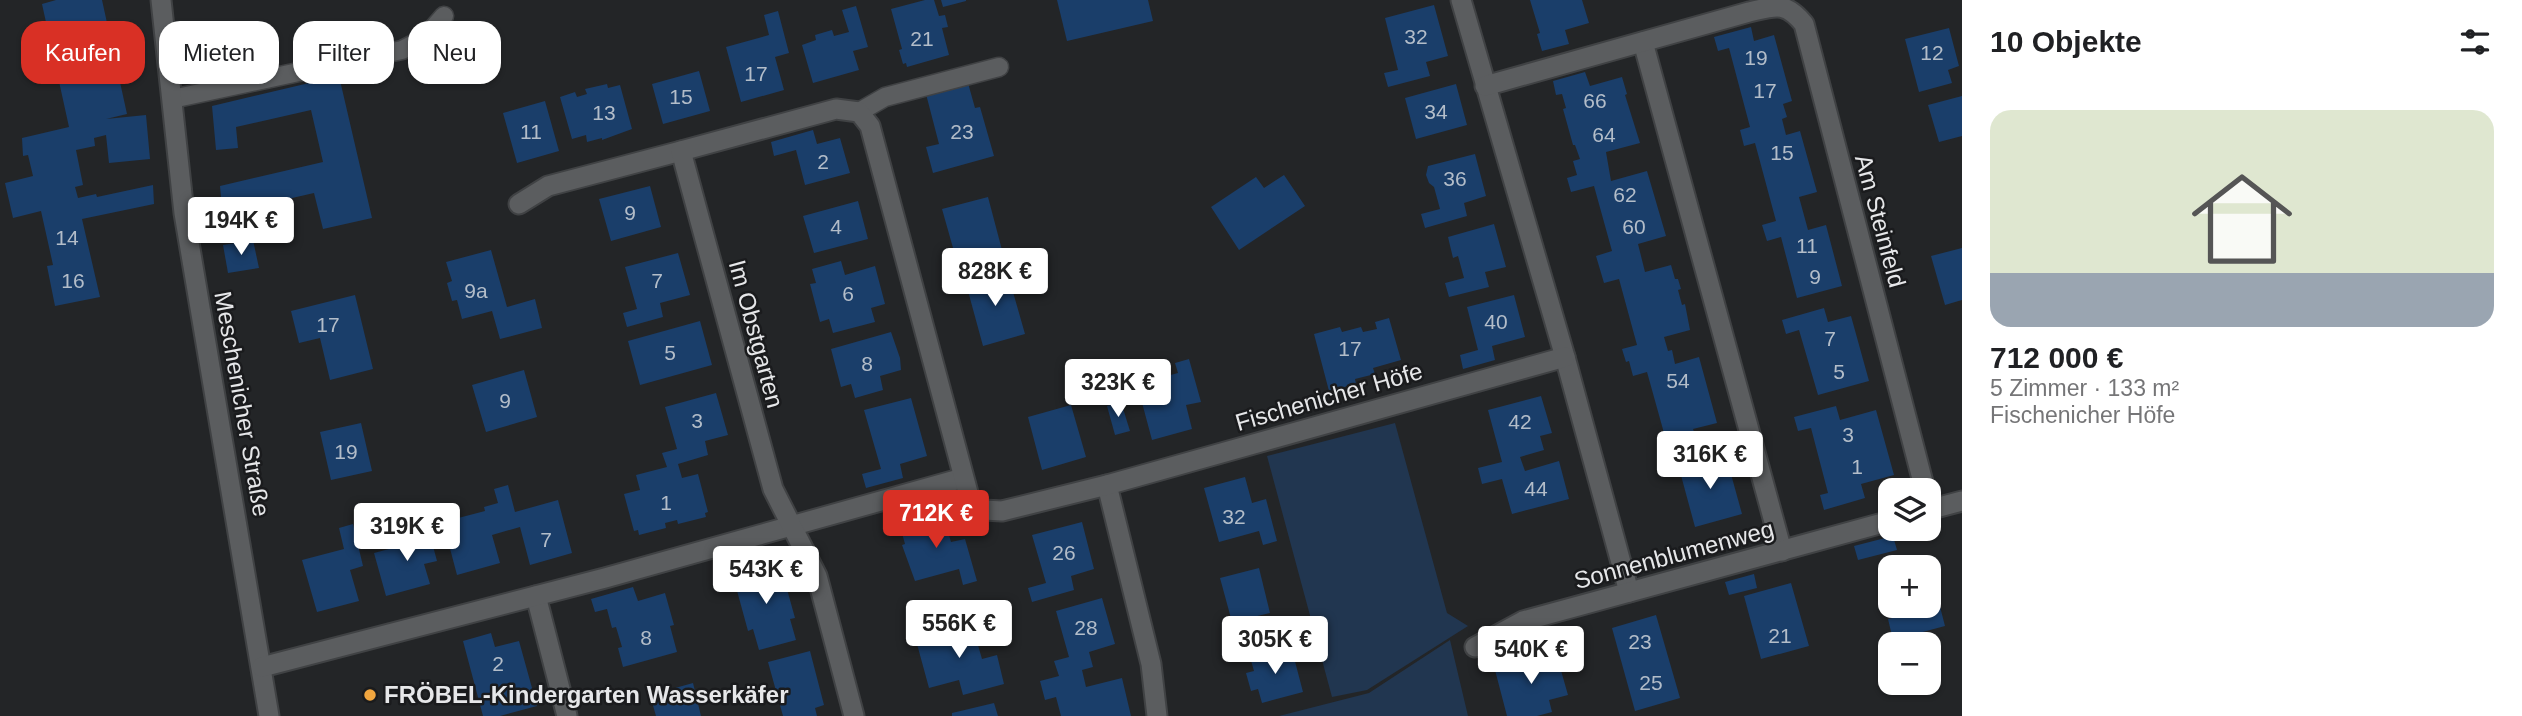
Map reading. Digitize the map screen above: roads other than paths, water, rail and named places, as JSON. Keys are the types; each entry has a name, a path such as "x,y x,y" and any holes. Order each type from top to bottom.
{"street":[{"name":"Meschenicher Straße","path":"161,0 184,213 269,716"},
{"path":"1461,0 1565,357 1629,592"},
{"name":"Am Steinfeld","path":"1485,86 1643,42 1747,6 1776,6 1793,10 1804,24 1922,478"},
{"path":"1643,42 1782,551"},
{"path":"262,667 792,527 963,478 870,126 859,112 836,109 548,186 519,204"},
{"name":"Im Obstgarten","path":"681,151 773,489 792,527"},
{"name":"Fischenicher Höfe","path":"963,478 971,504 984,510 1002,511 1107,485 1565,357"},
{"path":"1107,485 1150,664 1157,716"},
{"path":"1941,502 1962,501"},
{"name":"Sonnenblumenweg","path":"1475,647 1523,621 1878,524"},
{"path":"792,527 817,576 854,716"},
{"path":"536,596 567,716"}],"lane":[{"path":"172,99 402,50 424,39 443,16"},
{"path":"859,112 885,97 999,67"}],"place":[{"name":"FRÖBEL-Kindergarten Wasserkäfer","path":"370,695"}]}
